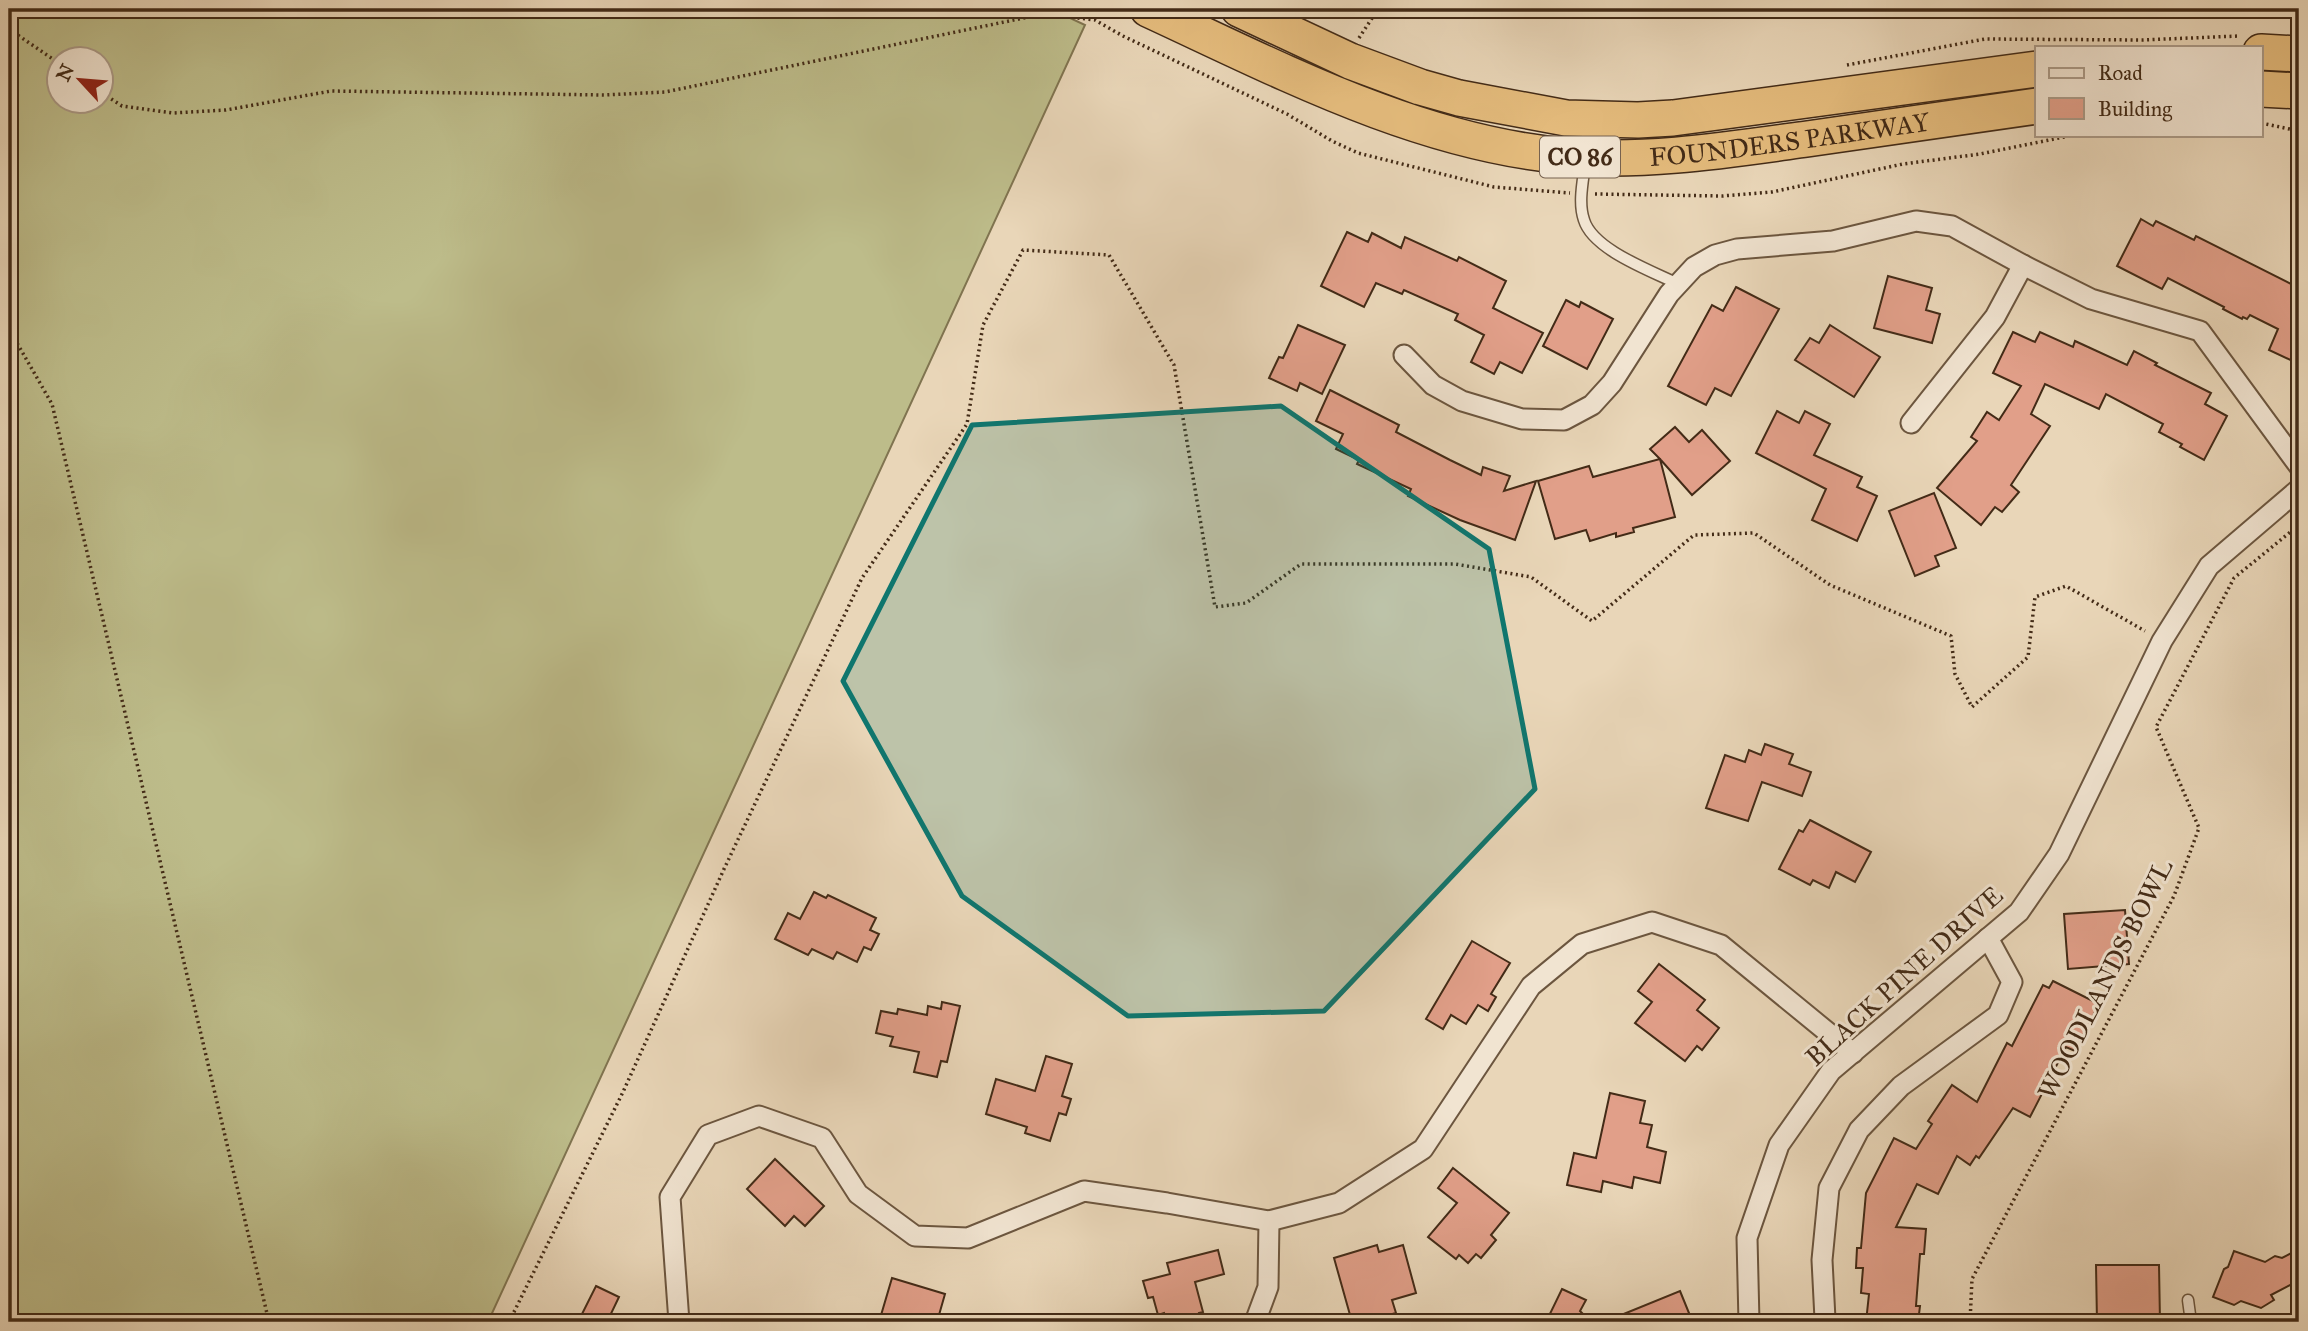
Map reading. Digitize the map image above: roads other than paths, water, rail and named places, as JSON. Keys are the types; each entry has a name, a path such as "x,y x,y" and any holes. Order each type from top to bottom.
{"highway":[{"name":"FOUNDERS PARKWAY","path":"1148,9 1369,108 1450,134 1528,151 1586,157 1676,155 2035,106"},
{"name":"FOUNDERS PARKWAY","path":"1239,9 1350,61 1420,87 1460,98 1566,118 1672,118 2035,69"},
{"path":"2254,44 2299,54"},
{"path":"2262,89 2299,91"}],"street":[{"path":"1404,355 1433,385 1462,401 1522,419 1564,420 1592,405 1612,383 1669,294 1694,267 1715,255 1737,249 1833,241 1916,220 1952,226 2091,299 2200,331 2299,466"},
{"path":"1911,423 1995,317 2024,265"},
{"name":"BLACK PINE DRIVE","path":"1749,1322 1747,1238 1779,1145 1831,1071 2019,912 2059,854 2162,641 2209,566 2299,489"},
{"path":"679,1322 670,1197 708,1135 759,1116 822,1138 858,1194 915,1236 968,1238 1084,1192 1167,1202 1269,1221 1339,1203 1423,1150 1531,986 1582,944 1652,922 1721,945 1853,1053"},
{"path":"1824,1322 1822,1260 1829,1188 1859,1130 1901,1086 1998,1015 2012,982 1988,938"},
{"path":"1255,1322 1268,1287 1269,1221"}],"lane":[{"path":"1586,157 1583,209 1584,221 1592,233 1602,244 1678,284"},
{"path":"2188,1300 2191,1322"}]}
